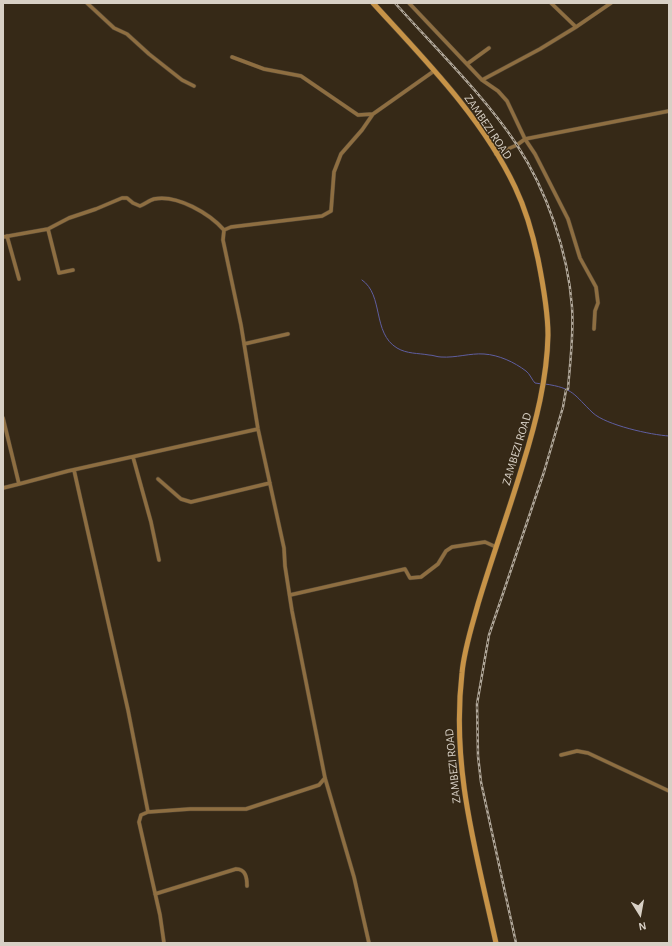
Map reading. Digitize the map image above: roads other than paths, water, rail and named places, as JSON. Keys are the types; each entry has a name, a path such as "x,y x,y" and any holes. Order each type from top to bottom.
{"main road":[{"name":"ZAMBEZI ROAD","path":"373,3 434,71 475,122 516,187 532,232 544,291 548,334 544,383 537,418 471,629 462,669 458,710 458,741 463,793 496,943"}],"street":[{"path":"87,3 114,28 127,34 171,71 194,86"},
{"path":"409,3 482,80 498,91 507,101 525,139 535,154 568,219 580,258 596,287 598,303 595,312 594,329"},
{"path":"551,3 576,27"},
{"path":"482,80 540,49 611,3"},
{"path":"467,64 489,48"},
{"path":"232,57 264,68 301,76 358,115 373,114"},
{"path":"224,230 231,227 322,216 331,211 334,172 340,154 362,130 373,114 434,71"},
{"path":"496,154 517,145 525,139 669,110"},
{"path":"19,279 5,237 48,229 69,218 122,198 127,198 140,206 152,199 160,198 189,204 217,222 224,230 224,250 244,344 258,429 284,548 290,595 326,778 354,877 369,943"},
{"path":"48,229 59,273 73,270"},
{"path":"244,344 288,334"},
{"path":"3,418 19,484"},
{"path":"3,488 74,470 258,429"},
{"path":"133,457 151,522 159,560"},
{"path":"74,470 128,710 148,812"},
{"path":"158,479 181,499 191,502 270,483"},
{"path":"290,595 405,570 410,578 416,579 438,564 446,551 452,546 485,542 496,547"},
{"path":"561,755 577,751 588,753 669,791"},
{"path":"164,943 139,819 141,815 148,812 190,809 246,809 319,785 326,778"},
{"path":"155,894 236,869 243,871 245,874 246,886"}],"waterway":[{"path":"362,280 369,287 373,295 384,333 389,341 397,348 409,352 440,357 479,354 495,356 516,365 527,372 535,383 542,384"},
{"path":"545,384 562,388 573,393 593,413 608,422 651,434 669,436"}],"railway":[{"path":"395,3 490,108 517,145 528,163 547,202 561,244 570,286 572,307 572,348 568,389 566,390 563,407 544,472 489,635 477,704 478,756 481,782 516,943"}]}
